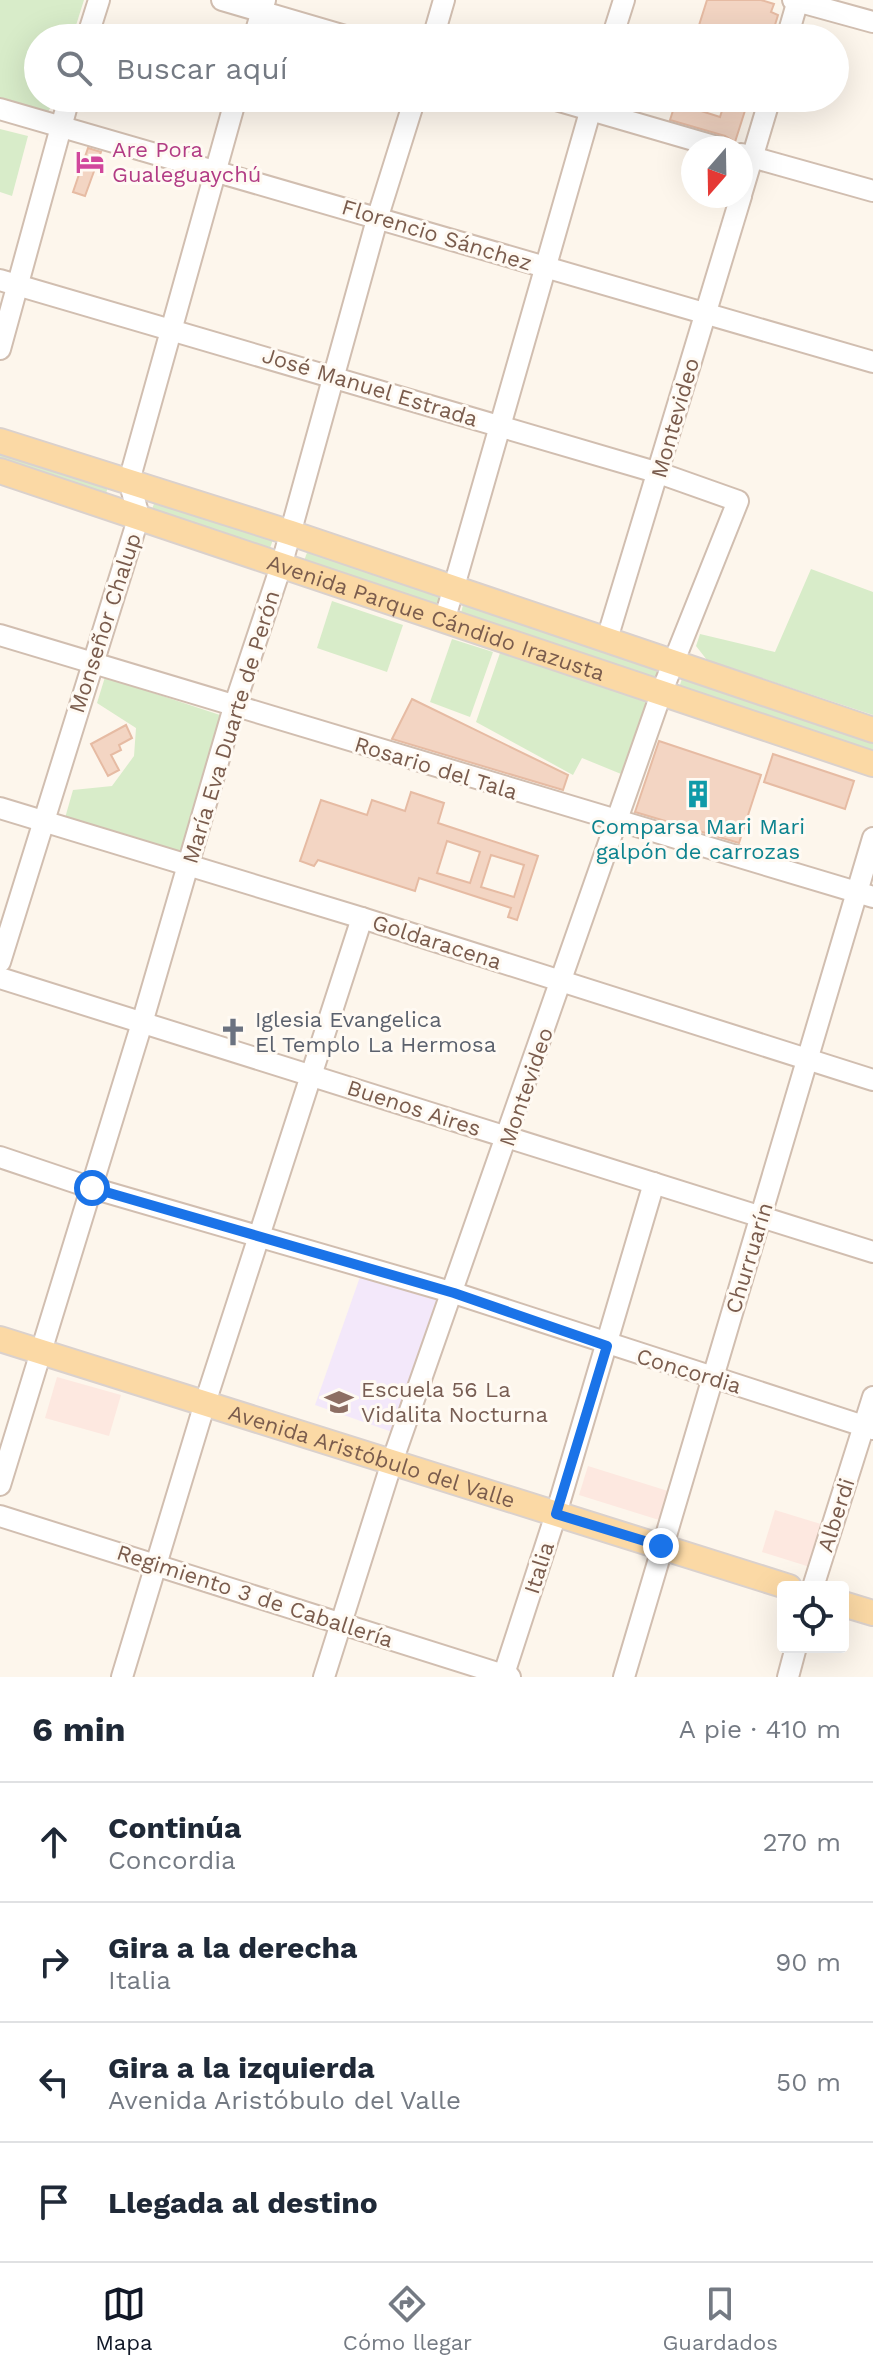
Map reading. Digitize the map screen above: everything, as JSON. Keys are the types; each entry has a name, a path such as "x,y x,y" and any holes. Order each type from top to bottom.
{"main road":[{"name":"Avenida Parque Cándido Irazusta","path":"0,441 291,533 452,589 677,661 873,730"},
{"name":"Avenida Parque Cándido Irazusta","path":"0,471 282,563 873,764"},
{"name":"Avenida Aristóbulo del Valle","path":"0,1339 777,1583"},
{"path":"849,1606 873,1613"}],"street":[{"path":"91,24 99,0"},
{"path":"222,0 263,6 313,24"},
{"path":"437,24 444,0"},
{"path":"616,24 624,0"},
{"path":"790,24 796,0 873,22"},
{"name":"Florencio Sánchez","path":"0,109 378,216 873,362"},
{"path":"0,349 10,283 65,112"},
{"path":"129,481 232,112"},
{"name":"María Eva Duarte de Perón","path":"0,1485 142,1023 234,707 291,533 378,216 411,112"},
{"path":"445,618 499,426 548,268 590,112"},
{"path":"615,112 686,136"},
{"name":"Montevideo","path":"753,140 764,112"},
{"path":"753,157 873,191"},
{"name":"Montevideo","path":"607,639 737,208"},
{"name":"José Manuel Estrada","path":"10,283 659,473 738,501"},
{"name":"Monseñor Chalup","path":"0,962 139,516 129,481"},
{"name":"Montevideo","path":"324,1677 392,1462 454,1293 662,691 677,661 738,501"},
{"name":"Rosario del Tala","path":"0,635 864,895"},
{"name":"Goldaracena","path":"0,808 362,918 873,1080"},
{"name":"Churruarín","path":"624,1677 808,1060 864,895 873,838"},
{"path":"122,1677 205,1403 362,918"},
{"name":"Buenos Aires","path":"0,978 873,1252"},
{"name":"Concordia","path":"0,1157 92,1188 454,1293 607,1346 869,1428"},
{"name":"Italia","path":"505,1676 654,1183"},
{"name":"Alberdi","path":"815,1581 869,1428 873,1397"},
{"name":"Regimiento 3 de Caballería","path":"0,1516 505,1676"},
{"path":"788,1677 794,1653"}],"shaded area":[{"path":"361,1274 441,1302 395,1433 315,1405"},
{"path":"57,1377 121,1395 109,1436 45,1418"},
{"path":"588,1466 668,1491 659,1520 579,1495"},
{"path":"775,1510 824,1525 810,1567 762,1552"}],"green space":[{"path":"0,0 84,0 76,24 24,24 24,105 0,98"},
{"path":"0,129 28,136 12,196 0,192"},
{"path":"0,452 110,478 105,498 0,466"},
{"path":"158,493 276,531 269,551 151,512"},
{"path":"310,544 445,592 438,609 304,561"},
{"path":"811,569 873,592 873,715 707,660 696,646 700,634 775,652"},
{"path":"465,597 666,663 659,681 460,617"},
{"path":"332,601 403,625 387,672 317,648"},
{"path":"452,639 493,652 470,717 430,702"},
{"path":"500,653 652,700 626,776 582,758 573,775 476,722"},
{"path":"685,669 873,730 873,753 679,688"},
{"path":"105,677 220,715 181,853 65,818 73,790 112,786 134,756 136,728 97,703"}],"building":[{"path":"707,0 761,0 774,4 771,12 778,15 775,24 699,24"},
{"path":"673,112 704,112 720,117 722,112 745,112 737,136 725,136 670,120"},
{"name":"Are Pora Gualeguaychú","path":"88,148 101,152 85,196 73,192"},
{"path":"412,699 568,775 563,790 392,739"},
{"path":"126,725 132,738 119,745 121,750 111,755 119,770 108,776 91,744"},
{"name":"Comparsa Mari Mari galpón de carrozas","path":"659,741 761,775 739,843 635,812"},
{"path":"773,754 854,781 845,809 764,782"},
{"path":"411,792 444,803 438,823 538,856 517,920 508,917 511,908 419,878 415,891 318,860 314,866 300,861 321,800 367,815 372,800 405,811","holes":["447,841 480,852 470,883 437,873","491,855 524,865 514,897 481,887"]}],"place":[{"name":"Are Pora Gualeguaychú","path":"90,162"},
{"name":"Comparsa Mari Mari galpón de carrozas","path":"698,794"},
{"name":"Iglesia Evangelica El Templo La Hermosa","path":"233,1032"},
{"name":"Escuela 56 La Vidalita Nocturna","path":"339,1402"}],"route":[{"path":"92,1188 454,1293 607,1346 556,1514 661,1546"}]}
